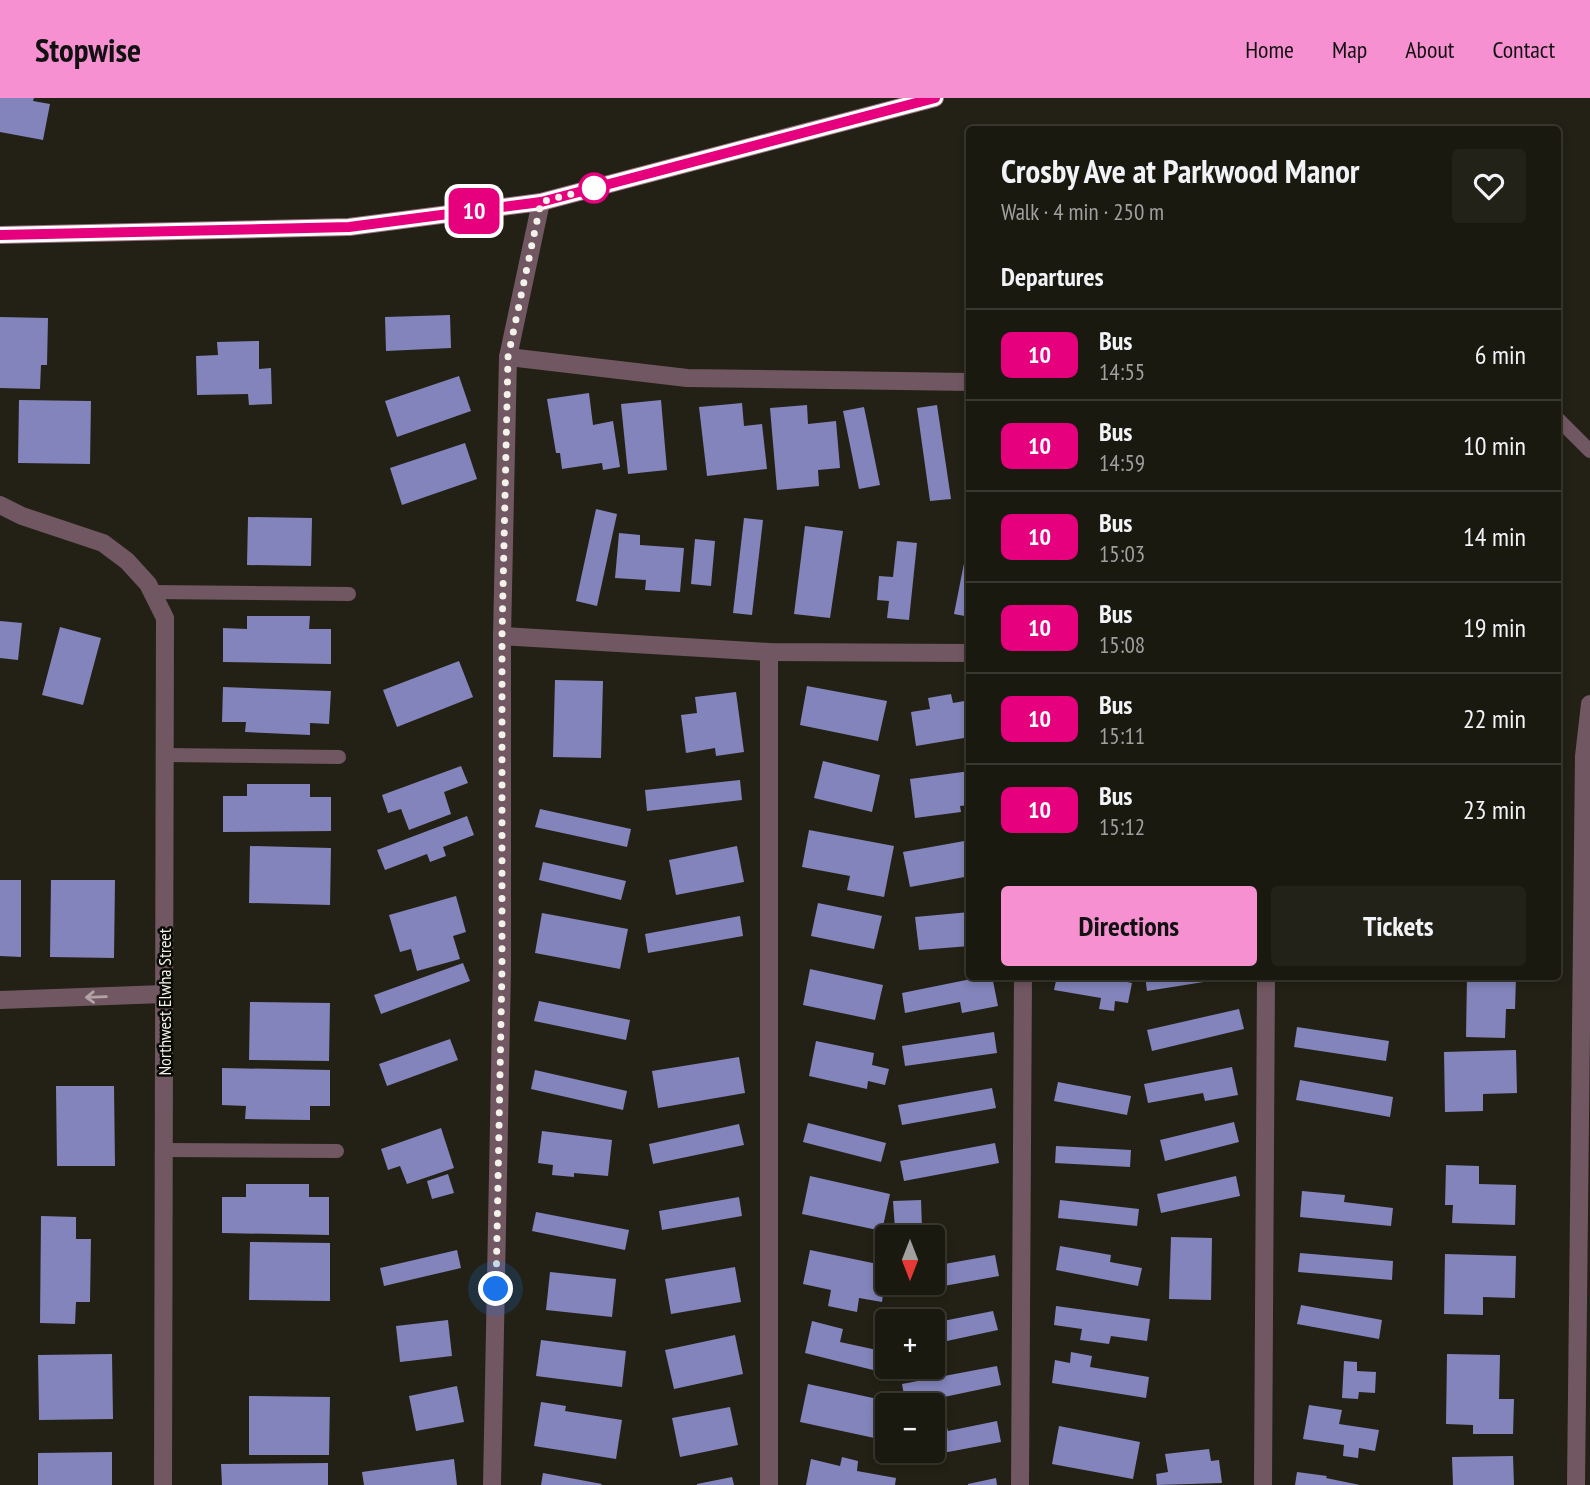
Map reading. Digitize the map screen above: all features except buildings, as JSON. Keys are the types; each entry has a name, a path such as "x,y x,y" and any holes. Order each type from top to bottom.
{"street":[{"path":"0,235 349,227 541,202 935,98"},
{"path":"492,1485 502,954 502,636 508,357 541,202"},
{"path":"508,357 687,378 966,382"},
{"name":"Northwest Elwha Street","path":"0,505 22,516 103,543 127,561 148,584 165,618 163,1485"},
{"path":"502,636 769,652 966,653"},
{"path":"769,652 769,1485"},
{"path":"1576,1485 1584,756 1590,704"},
{"path":"1020,1485 1023,980"},
{"path":"1263,1485 1266,980"},
{"path":"0,1000 164,994"}],"lane":[{"path":"1561,422 1590,451"},
{"path":"152,592 349,594"},
{"path":"165,755 339,757"},
{"path":"164,1150 337,1151"}],"bus line":[{"name":"10","path":"0,235 349,227 541,202 935,98"}],"route":[{"path":"496,1289 502,968 502,636 508,357 541,202 594,188"}]}
